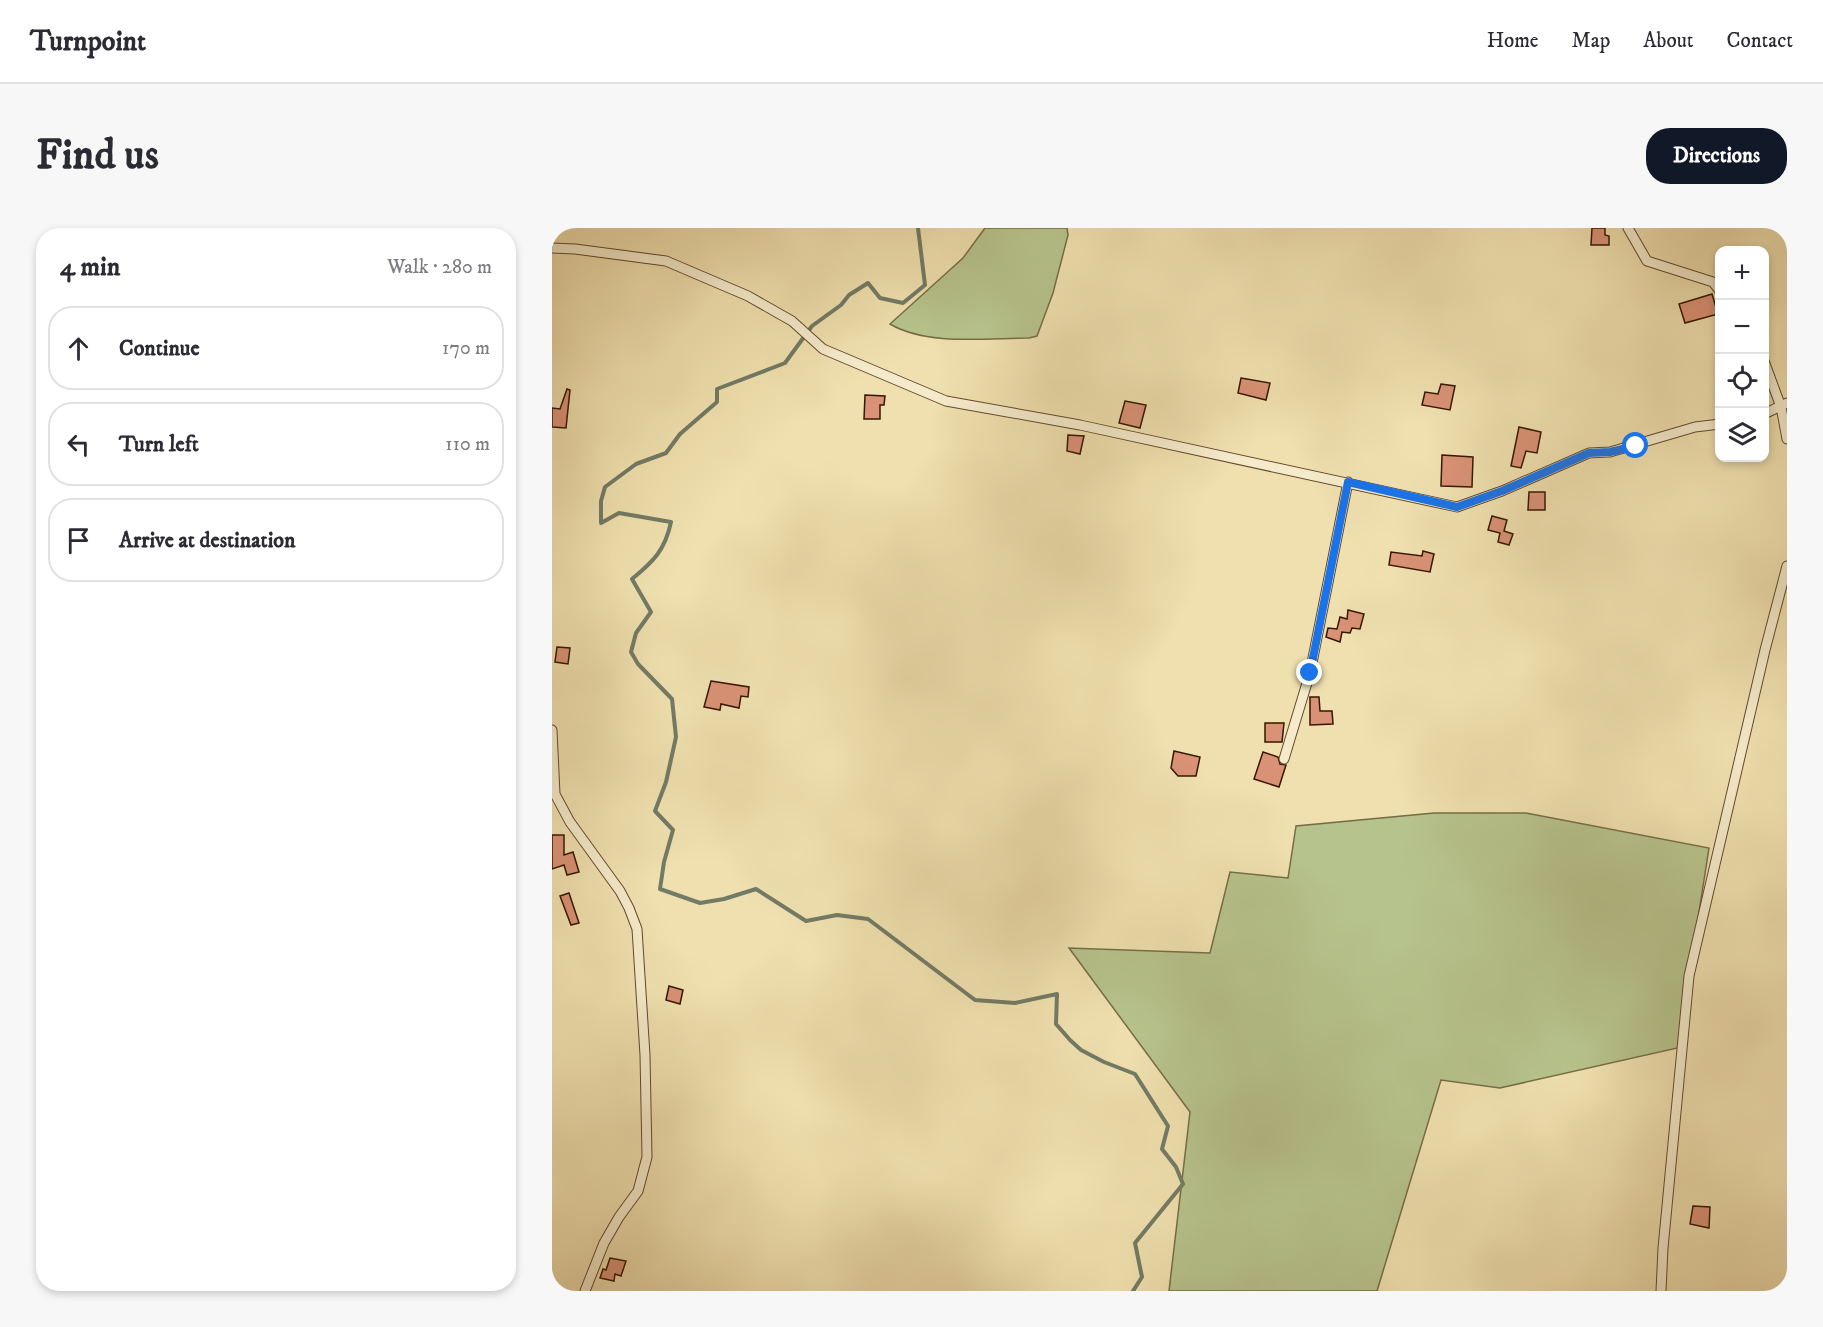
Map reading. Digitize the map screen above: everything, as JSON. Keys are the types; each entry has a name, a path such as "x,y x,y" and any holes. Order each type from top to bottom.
{"street":[{"path":"1628,228 1647,261 1713,282 1715,285"},
{"path":"552,248 666,261 748,296 792,321 824,349 945,401 1080,425 1457,507 1589,453 1610,452 1695,427 1715,424"},
{"path":"1769,372 1784,405 1787,438"},
{"path":"1769,412 1784,405"},
{"path":"1284,759 1310,673 1348,482"},
{"path":"1661,1291 1663,1248 1689,975 1762,662 1787,566"},
{"path":"552,730 555,794 570,822 620,891 637,929 647,1157 638,1191 604,1243 585,1291"}],"green space":[{"path":"985,228 1067,228 1068,235 1053,293 1037,336 1029,338 939,338 905,331 890,324 963,258"},
{"path":"1434,813 1526,813 1709,848 1689,976 1682,1047 1500,1088 1441,1080 1377,1291 1169,1291 1190,1112 1069,948 1210,953 1230,872 1288,878 1296,826"}],"building":[{"path":"1592,228 1605,228 1605,235 1609,236 1609,245 1591,245"},
{"path":"1712,294 1715,315 1685,323 1679,304"},
{"path":"1241,378 1270,383 1266,400 1238,393"},
{"path":"1441,384 1455,386 1450,410 1422,405 1425,392 1438,394"},
{"path":"567,389 570,390 566,428 552,427 552,408 560,409"},
{"path":"865,395 885,396 884,405 880,405 880,419 864,419"},
{"path":"1125,401 1146,405 1140,428 1119,423"},
{"path":"1519,427 1541,432 1537,453 1526,451 1521,468 1511,466"},
{"path":"1068,435 1084,436 1080,454 1067,451"},
{"path":"1442,455 1473,457 1472,487 1441,486"},
{"path":"1529,492 1545,492 1545,510 1528,510"},
{"path":"1492,516 1507,520 1504,531 1513,534 1509,545 1498,542 1500,533 1488,530"},
{"path":"1423,551 1434,554 1430,572 1389,565 1391,552 1422,556"},
{"path":"1348,610 1364,614 1360,629 1352,628 1350,633 1342,632 1340,642 1326,637 1328,628 1337,629 1340,617 1347,619"},
{"path":"557,647 570,648 568,664 555,662"},
{"path":"711,681 749,687 748,697 741,696 739,708 721,704 720,710 704,707"},
{"path":"1310,697 1319,697 1320,711 1332,711 1333,724 1310,725"},
{"path":"1265,723 1284,723 1282,742 1265,742"},
{"path":"1174,751 1200,757 1196,776 1178,776 1171,768"},
{"path":"1263,752 1278,757 1280,764 1286,765 1279,787 1254,779"},
{"path":"552,835 564,835 564,855 573,852 579,872 567,875 564,865 552,869"},
{"path":"569,893 579,923 571,925 560,896"},
{"path":"669,986 683,990 680,1004 666,1000"},
{"path":"1693,1206 1710,1207 1709,1228 1690,1224"},
{"path":"610,1258 626,1261 621,1276 615,1274 614,1281 600,1278"}],"waterway":[{"path":"918,228 925,285 903,303 880,298 868,283 849,295 841,305 812,326 785,363 717,389 717,402 680,434 666,453 636,464 605,487 601,501 601,523 619,513 671,522 658,554 632,579 651,612 636,633 631,652 638,664 672,699 676,737 666,782 655,811 673,830 664,862 660,889 700,903 724,899 756,889 806,921 837,915 868,919 975,1000 1015,1003 1057,994 1056,1024 1070,1040 1081,1050 1135,1074 1168,1126 1162,1149 1176,1167 1183,1184 1135,1243 1142,1277 1133,1291"}],"route":[{"path":"1310,673 1348,482 1457,507 1502,491 1589,453 1610,452 1636,446"}]}
